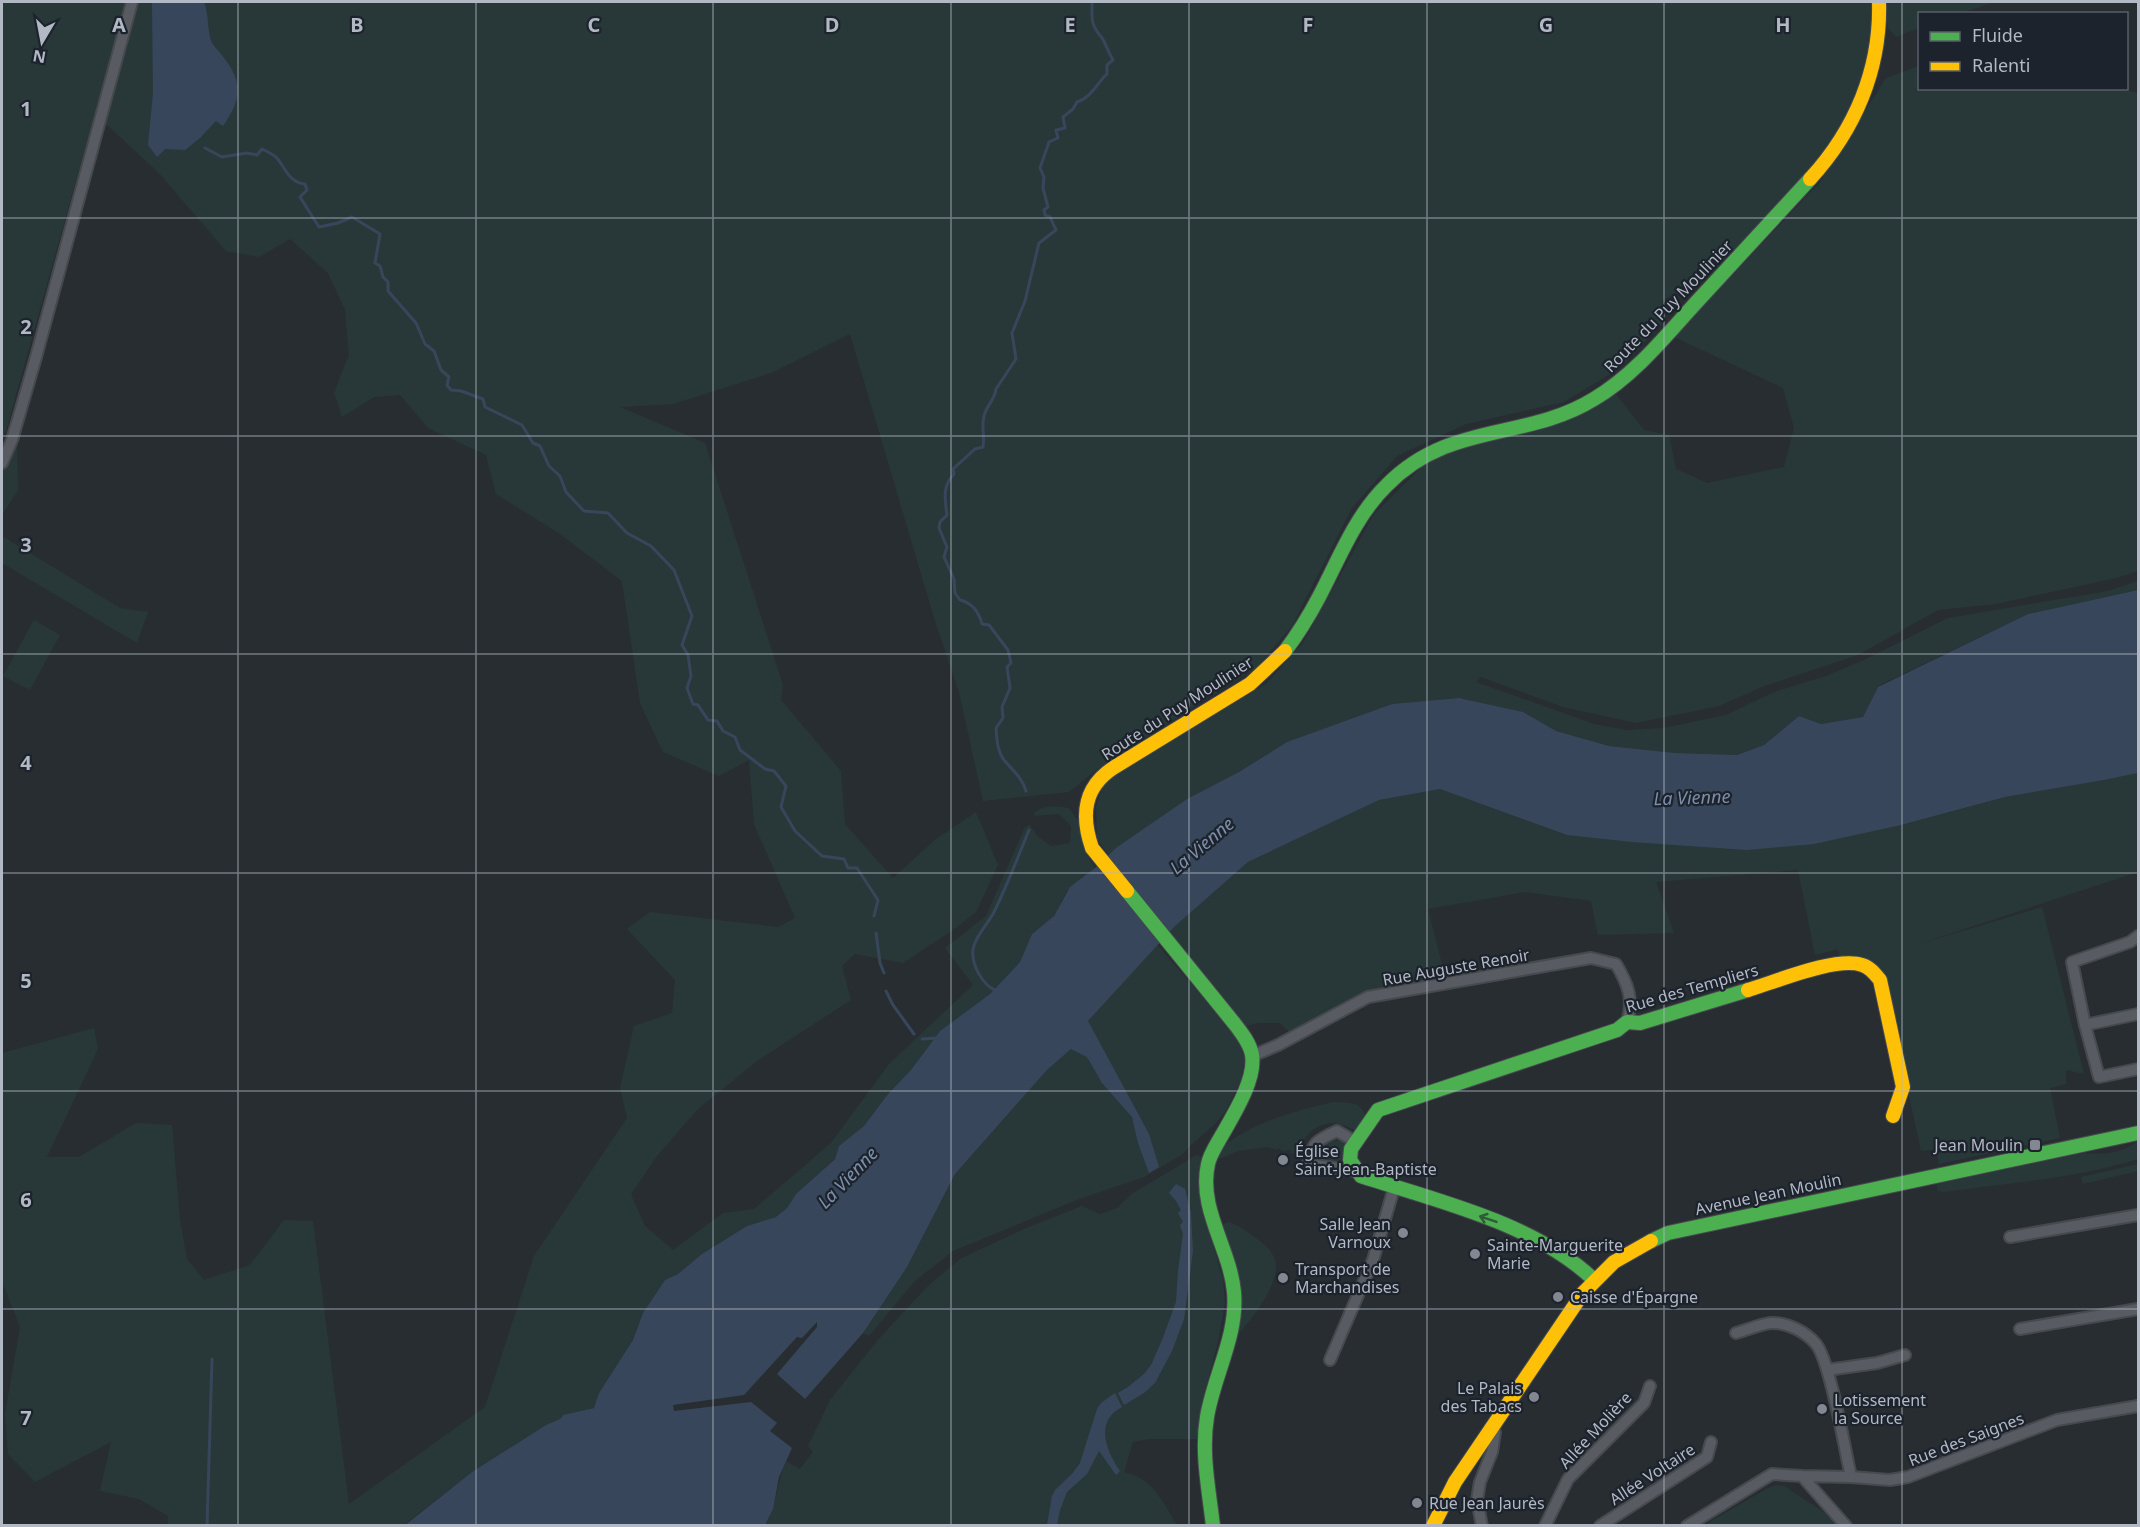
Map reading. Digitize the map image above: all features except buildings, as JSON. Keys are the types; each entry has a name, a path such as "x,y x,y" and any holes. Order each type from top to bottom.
{"main road":[{"name":"Route du Puy Moulinier","path":"1252,1056 1247,1042 1234,1023 1099,856 1087,836 1087,804 1094,785 1100,778 1129,759 1257,679 1280,660 1300,634 1359,517 1374,496 1393,477 1416,460 1439,447 1460,439 1572,411 1617,384 1646,357 1824,164 1840,142 1864,97 1873,71 1877,47 1879,2"},
{"name":"Rue des Templiers","path":"1356,1142 1377,1110 1617,1030 1627,1022 1640,1023 1840,962 1861,963 1872,969 1880,980 1903,1087 1893,1116"},
{"path":"1213,1526 1206,1459 1206,1426 1233,1315 1234,1294 1231,1274 1207,1198 1205,1180 1209,1161 1238,1104 1250,1074 1252,1056"},
{"name":"Avenue Jean Moulin","path":"1491,1427 1593,1279 1622,1254 1668,1233 2139,1133"},
{"path":"1356,1142 1351,1149 1350,1160 1361,1176 1498,1222 1533,1238 1575,1262 1593,1279"},
{"path":"1433,1526 1445,1497 1491,1427"}],"street":[{"path":"2,463 12,440 30,377 132,2"},
{"path":"2139,936 2130,942 2072,962 2099,1077 2139,1069"},
{"name":"Rue Auguste Renoir","path":"1252,1056 1278,1045 1368,997 1592,958 1617,964 1626,981 1631,1001 1627,1022"},
{"path":"2085,1025 2139,1014"},
{"path":"1356,1142 1336,1131 1318,1139 1311,1150 1308,1164 1356,1171"},
{"path":"1330,1360 1373,1260 1394,1188"},
{"path":"2010,1237 2139,1215"},
{"path":"2020,1329 2139,1310"},
{"path":"1736,1333 1772,1323 1805,1333 1817,1346 1827,1370 1851,1477"},
{"path":"1827,1370 1877,1363 1905,1355"},
{"name":"Allée Molière","path":"1545,1526 1568,1479 1644,1403 1650,1386"},
{"name":"Rue des Saignes","path":"1687,1526 1772,1474 1890,1480 1908,1477 2057,1420 2139,1406"},
{"path":"1482,1526 1477,1500 1480,1482 1492,1452 1495,1432 1491,1427"},
{"name":"Allée Voltaire","path":"1600,1526 1707,1457 1711,1442"},
{"path":"1802,1476 1846,1526"}],"shaded area":[{"path":"2,2 126,2 2,445"},
{"path":"139,2 1873,2 1874,10 1867,68 1846,119 1803,178 1705,280 1662,300 1661,325 1620,368 1564,402 1466,424 1397,456 1352,508 1292,626 1256,668 1109,760 1069,792 983,801 959,692 935,621 850,334 771,373 673,404 620,407 705,443 783,685 781,700 841,771 845,824 893,878 936,839 976,812 998,865 976,912 903,963 855,954 842,966 851,1000 757,1061 698,1109 657,1156 631,1194 645,1226 673,1250 723,1213 754,1209 831,1143 889,1064 973,985 945,948 986,916 1025,827 1030,825 1037,836 1051,846 1070,843 1071,826 1059,814 1034,816 1035,812 1056,806 1069,808 1078,821 1086,853 1095,868 1067,891 1054,916 1032,934 1020,962 990,994 940,1031 864,1126 839,1146 835,1158 796,1194 787,1208 776,1217 747,1226 702,1254 678,1274 665,1280 643,1313 633,1340 599,1393 595,1408 563,1415 560,1419 546,1425 472,1472 404,1525 168,1525 168,1516 139,1499 100,1491 111,1442 35,1482 8,1454 5,1414 20,1327 2,1281 2,1053 94,1028 98,1049 47,1157 79,1157 136,1123 172,1125 180,1220 187,1259 204,1280 250,1265 284,1220 313,1221 349,1504 485,1407 534,1256 627,1118 620,1088 634,1026 672,1013 675,980 627,929 650,912 778,927 795,918 754,824 749,760 719,776 663,752 640,703 622,581 560,534 496,494 486,455 428,428 400,395 374,397 342,417 334,393 349,355 345,310 328,273 290,239 259,257 226,251 159,173 104,122"},
{"path":"1885,2 1995,2 1964,12 1918,12 1918,28 1896,37 1888,28"},
{"path":"1918,66 1918,90 2124,90 2138,93 2138,571 2116,578 1996,604 1938,610 1858,655 1764,686 1719,706 1636,723 1563,707 1481,677 1476,682 1594,724 1626,730 1664,728 1726,715 1774,692 1826,676 1866,659 1948,618 2108,591 2138,581 2138,590 2028,614 1878,686 1863,717 1821,724 1799,716 1764,745 1737,755 1675,753 1609,746 1556,731 1523,712 1459,698 1392,704 1287,742 1239,772 1187,799 1109,855 1097,839 1096,807 1103,785 1122,768 1266,684 1303,643 1374,514 1431,458 1506,435 1615,393 1644,430 1669,435 1676,469 1707,483 1784,467 1794,428 1783,388 1674,337 1820,182 1886,78"},
{"path":"17,444 18,490 2,515 2,466"},
{"path":"2,536 120,608 148,612 137,643 2,563"},
{"path":"34,620 60,635 30,690 3,676"},
{"path":"2138,773 2138,872 1919,944 2042,907 2084,1074 2066,1070 2066,1084 2050,1088 2060,1138 1939,1164 1936,1149 1921,1151 1883,975 1865,958 1854,955 1840,957 1838,949 1815,955 1798,870 1656,882 1674,933 1598,935 1591,901 1525,892 1428,909 1445,976 1361,993 1289,1032 1280,1023 1257,1023 1246,1026 1210,986 1168,932 1248,862 1379,800 1440,789 1567,835 1901,825 2005,797"},
{"path":"1157,944 1235,1035 1245,1059 1241,1080 1225,1112 1183,1154 1144,1177 1079,1199 953,1251 915,1281 869,1336 863,1333 907,1267 955,1174 1047,1070 1071,1049 1088,1021"},
{"path":"1333,1102 1352,1103 1360,1107 1366,1116 1358,1131 1340,1124 1324,1124 1309,1133 1298,1154 1291,1153 1291,1150 1281,1151 1281,1149 1267,1147 1238,1151 1217,1158 1226,1144 1252,1128 1278,1117"},
{"path":"1340,1140 1347,1143 1346,1164 1315,1160 1315,1151 1321,1143"},
{"path":"2138,1141 2138,1159 2115,1166 2042,1179 1944,1192 1938,1191 1936,1184 2082,1153 2112,1153 2125,1149"},
{"path":"1197,1155 1201,1157 1198,1179 1203,1209 1223,1280 1225,1303 1218,1342 1203,1398 1197,1439 1150,1439 1133,1442 1124,1472 1138,1477 1150,1486 1177,1525 765,1526 786,1461 800,1469 813,1452 808,1446 830,1400 877,1341 926,1288 960,1259 1024,1229 1082,1206 1100,1214 1117,1208 1133,1193"},
{"path":"2138,1164 2138,1171 2083,1184 2081,1177"},
{"path":"1229,1222 1266,1246 1274,1256 1276,1269 1269,1291 1262,1303 1232,1340 1222,1229 1223,1224"},
{"path":"1776,1485 1784,1486 1825,1513 1835,1525 1704,1525 1768,1488"}],"water":[{"path":"152,2 204,2 210,39 235,76 238,92 234,108 223,126 216,121 185,150 165,149 157,157 148,145 153,93"},
{"name":"La Vienne","path":"2138,590 2138,773 2005,797 1901,825 1814,844 1747,850 1567,835 1440,789 1379,800 1248,862 1174,927 1088,1021 1149,1134 1159,1167 1149,1173 1138,1143 1132,1117 1102,1083 1087,1057 1071,1049 1047,1070 955,1174 907,1267 863,1333 805,1399 777,1374 817,1327 817,1322 802,1338 797,1337 744,1395 673,1405 674,1411 751,1402 777,1423 770,1431 792,1448 779,1477 773,1509 765,1525 404,1526 472,1472 546,1425 560,1419 563,1415 594,1408 599,1393 633,1340 643,1313 665,1280 678,1274 702,1254 747,1226 776,1217 787,1208 796,1194 835,1159 839,1146 864,1126 940,1031 990,994 1020,962 1032,934 1054,916 1070,887 1116,848 1187,799 1239,772 1287,742 1392,704 1459,698 1523,712 1556,731 1609,746 1675,753 1737,755 1764,745 1799,716 1821,724 1863,717 1878,687 2028,614"},
{"path":"1176,1184 1185,1189 1191,1213 1193,1251 1184,1319 1172,1351 1155,1383 1124,1405 1118,1393 1144,1374 1151,1365 1176,1302 1183,1234 1180,1225 1183,1222 1178,1213 1181,1210 1169,1193"},
{"path":"1115,1393 1122,1407 1108,1420 1105,1437 1110,1455 1120,1471 1116,1475 1099,1451 1087,1474 1067,1492 1057,1525 1047,1525 1055,1490 1080,1463 1097,1409 1101,1403"}],"waterway":[{"path":"1026,791 1020,778 1004,760 997,741 996,728 1003,718 1002,707 1010,688 1007,667 1011,663 1008,650 989,625 982,624 974,609 968,603 960,600 955,593 954,579 944,557 947,547 939,528 940,522 947,515 945,493 954,474 953,469 975,449 983,447 985,412 996,389 1016,359 1012,333 1025,301 1039,243 1056,230 1050,217 1045,215 1044,210 1048,207 1043,188 1044,177 1040,168 1049,142 1058,138 1056,130 1065,128 1063,117 1073,109 1077,102 1094,90 1107,74 1107,65 1113,60 1094,25 1092,2"},
{"path":"205,148 222,157 247,153 257,155 262,149 276,157 295,181 305,184 307,190 300,197 319,227 352,217 380,234 375,263 380,266 383,277 388,282 388,291 416,323 425,344 434,351 441,370 449,377 447,385 451,390 483,399 485,407 522,425 533,443 540,446 549,466 560,476 566,492 584,511 608,513 627,533 651,546 674,570 692,616 682,645 688,655 691,676 687,688 693,704 698,705 708,720 717,721 723,731 735,737 740,750 765,769 774,771 786,786 781,807 795,831 822,856 844,859 848,868 857,868 878,900 874,916"},
{"path":"997,991 987,985 979,974 974,962 973,949 976,939 999,902 1029,830"},
{"path":"876,933 880,963 884,973"},
{"path":"886,991 914,1034"},
{"path":"922,1039 938,1038"},
{"path":"207,1526 212,1359"}],"traffic: fast":[{"path":"1285,651 1319,597 1357,524 1387,485 1411,465 1436,450 1568,412 1608,390 1659,344 1810,179"},
{"path":"1127,891 1239,1030 1252,1055 1251,1075 1238,1107 1210,1157 1206,1181 1211,1213 1227,1260 1234,1292 1229,1339 1210,1401 1205,1431 1206,1471 1213,1526"},
{"path":"1593,1279 1543,1243 1514,1228 1452,1205 1361,1176 1350,1160 1351,1149 1378,1110 1617,1030 1627,1022 1640,1023 1748,990"},
{"path":"1651,1241 1668,1233 2138,1133"}],"traffic: slow":[{"path":"1810,179 1840,140 1862,97 1875,51 1879,2"},
{"path":"1127,891 1092,848 1086,825 1086,814 1090,794 1096,784 1113,768 1250,684 1285,651"},
{"path":"1748,990 1806,971 1837,964 1851,963 1870,969 1880,980 1903,1087 1893,1116"},
{"path":"1433,1526 1455,1482 1583,1293 1614,1262 1651,1241"}],"place":[{"name":"Jean Moulin","path":"2035,1145"},
{"name":"Église Saint-Jean-Baptiste","path":"1283,1160"},
{"name":"Salle Jean Varnoux","path":"1403,1233"},
{"name":"Sainte-Marguerite Marie","path":"1475,1254"},
{"name":"Transport de Marchandises","path":"1283,1278"},
{"name":"Caisse d'Épargne","path":"1558,1297"},
{"name":"Le Palais des Tabacs","path":"1534,1397"},
{"name":"Lotissement la Source","path":"1822,1409"},
{"name":"Rue Jean Jaurès","path":"1417,1503"}]}
